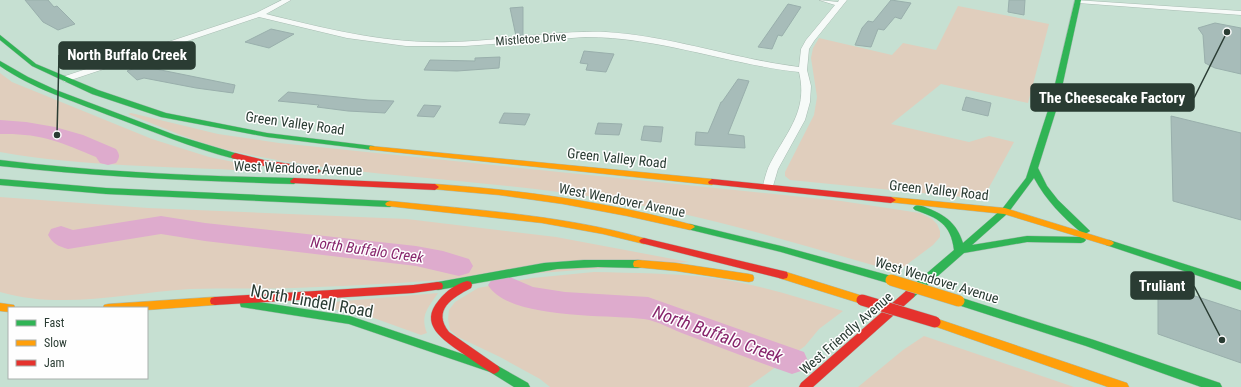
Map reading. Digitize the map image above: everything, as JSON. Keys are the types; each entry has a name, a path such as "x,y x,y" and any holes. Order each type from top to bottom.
{"main road":[{"name":"West Friendly Avenue","path":"805,387 1006,211 1030,178 1055,101 1062,65 1078,1"},
{"name":"Green Valley Road","path":"0,37 34,65 65,79 135,106 164,115 267,135 1006,211 1092,237 1241,286"},
{"path":"0,63 15,74 43,88 203,148 264,163 326,172"},
{"name":"West Wendover Avenue","path":"0,163 38,169 121,176 443,187 545,199 624,213 742,239 891,280 1090,343 1216,387"},
{"path":"1034,166 1036,174 1048,197 1069,218 1092,237"},
{"path":"341,174 443,187"},
{"path":"0,182 106,191 401,204 513,216 603,231 799,279 935,322 1123,387"},
{"path":"892,199 931,213 946,221 957,233 960,251 1027,239 1082,240 1092,237"},
{"path":"215,301 413,289 477,280 532,269 567,265 632,264 676,267 761,280"},
{"path":"477,280 450,294 438,310 436,319 439,328 450,338 494,369"},
{"path":"776,283 850,296"},
{"name":"North Lindell Road","path":"123,307 215,301 350,320 494,369 524,387"}],"street":[{"path":"65,79 259,15 286,0"},
{"path":"823,0 841,2"},
{"path":"1078,1 1241,13"},
{"path":"768,186 773,169 800,120 805,102 808,86 803,70 805,49 810,40 841,2"},
{"name":"Mistletoe Drive","path":"259,15 348,36 410,44 464,44 589,34 624,36 663,41 761,65 803,70"}],"shaded area":[{"path":"958,6 1049,24 1028,103 941,84 891,124 969,142 989,136 1014,142 986,193 980,196 962,197 790,180 785,176 785,172 814,115 817,97 811,58 813,48 819,38 892,55 903,43 936,50"},
{"path":"0,73 12,82 152,139 209,157 258,167 254,171 127,165 63,161 0,152"},
{"path":"131,113 218,134 279,143 841,201 920,213 932,219 937,224 940,231 940,237 933,245 897,272 740,228 697,217 638,205 517,187 353,171 272,159 232,151 192,139 128,114"},
{"path":"0,197 148,208 407,219 556,237 689,262 393,283 294,288 190,289 95,299 47,300 0,292"},
{"path":"594,272 669,274 713,278 795,296 843,311 819,329 805,346 748,387 550,387 540,379 500,357 458,337 450,330 448,319 449,310 455,302 478,288 532,278"},
{"path":"438,293 426,312 424,321 427,333 421,335 371,317 319,306 321,303"},
{"path":"924,336 1074,387 858,387 903,350"}],"building":[{"path":"25,0 48,0 54,7 57,6 75,24 58,30 43,22"},
{"path":"891,0 911,3 901,19 895,17 884,30 878,29 871,47 855,45 862,28 868,21 873,22"},
{"path":"1009,0 1025,0 1024,15 1008,12"},
{"path":"788,4 801,7 782,36 778,35 772,49 758,47"},
{"path":"523,7 523,35 516,36 510,8"},
{"path":"1215,23 1241,28 1241,74 1215,68 1205,63 1203,35 1198,28"},
{"path":"271,29 294,34 269,48 245,42"},
{"path":"584,51 614,54 606,72 586,70 588,64 580,63"},
{"path":"500,57 499,68 457,71 424,70 430,60 475,61 475,58"},
{"path":"141,66 235,85 233,93 196,88 144,78 137,80 127,71"},
{"path":"738,79 749,81 728,134 744,136 745,148 695,145 696,132 708,133 721,102"},
{"path":"288,92 368,100 394,101 385,113 348,111 317,107 319,105 278,101"},
{"path":"966,97 991,103 988,116 962,110"},
{"path":"424,105 441,106 434,117 417,116"},
{"path":"504,113 530,114 525,125 499,123"},
{"path":"1171,116 1241,133 1241,220 1173,201"},
{"path":"598,123 622,124 619,135 595,134"},
{"path":"644,126 663,127 661,142 641,140"},
{"path":"1158,284 1241,311 1241,363 1158,334"}],"waterway":[{"name":"North Buffalo Creek","path":"0,127 17,127 64,135 108,154 108,158"},
{"name":"North Buffalo Creek","path":"61,235 68,240 161,225 205,232 416,256 443,261 459,266"},
{"name":"North Buffalo Creek","path":"503,285 528,297 565,303 648,308 792,361"}],"traffic: fast":[{"path":"910,294 1005,211 1030,178 1055,101 1078,0"},
{"path":"0,37 34,65 95,92 164,115 267,135 373,148"},
{"path":"0,63 26,79 54,92 203,147 235,156"},
{"path":"0,163 110,174 294,181"},
{"path":"1033,167 1037,177 1054,202 1085,231"},
{"path":"0,182 106,191 390,204"},
{"path":"918,208 942,218 948,223 952,228 958,243 959,253"},
{"path":"690,227 781,249 891,280"},
{"path":"963,250 1027,239 1081,240"},
{"path":"1109,243 1241,286"},
{"path":"438,286 557,265 598,263 638,264"},
{"path":"959,301 1090,343 1216,387"},
{"path":"245,304 350,320 494,369 524,387"}],"traffic: slow":[{"path":"373,148 712,182"},
{"path":"435,187 499,192 563,201 690,227"},
{"path":"891,200 1005,211 1109,243"},
{"path":"390,204 542,220 603,231 644,241"},
{"path":"638,264 676,267 749,278"},
{"path":"783,275 862,300"},
{"path":"891,280 959,301"},
{"path":"123,307 215,301"},
{"path":"0,307 8,308"},
{"path":"935,322 1123,387"}],"traffic: jam":[{"path":"235,156 264,163 317,171"},
{"path":"294,181 435,187"},
{"path":"712,182 891,200"},
{"path":"644,241 783,275"},
{"path":"467,285 445,299 437,312 436,319 439,327 445,335 494,369"},
{"path":"215,301 413,289 438,286"},
{"path":"805,387 910,294"},
{"path":"862,300 935,322"}],"place":[{"name":"The Cheesecake Factory","path":"1227,32"},
{"name":"North Buffalo Creek","path":"57,135"},
{"name":"Truliant","path":"1222,340"}]}
